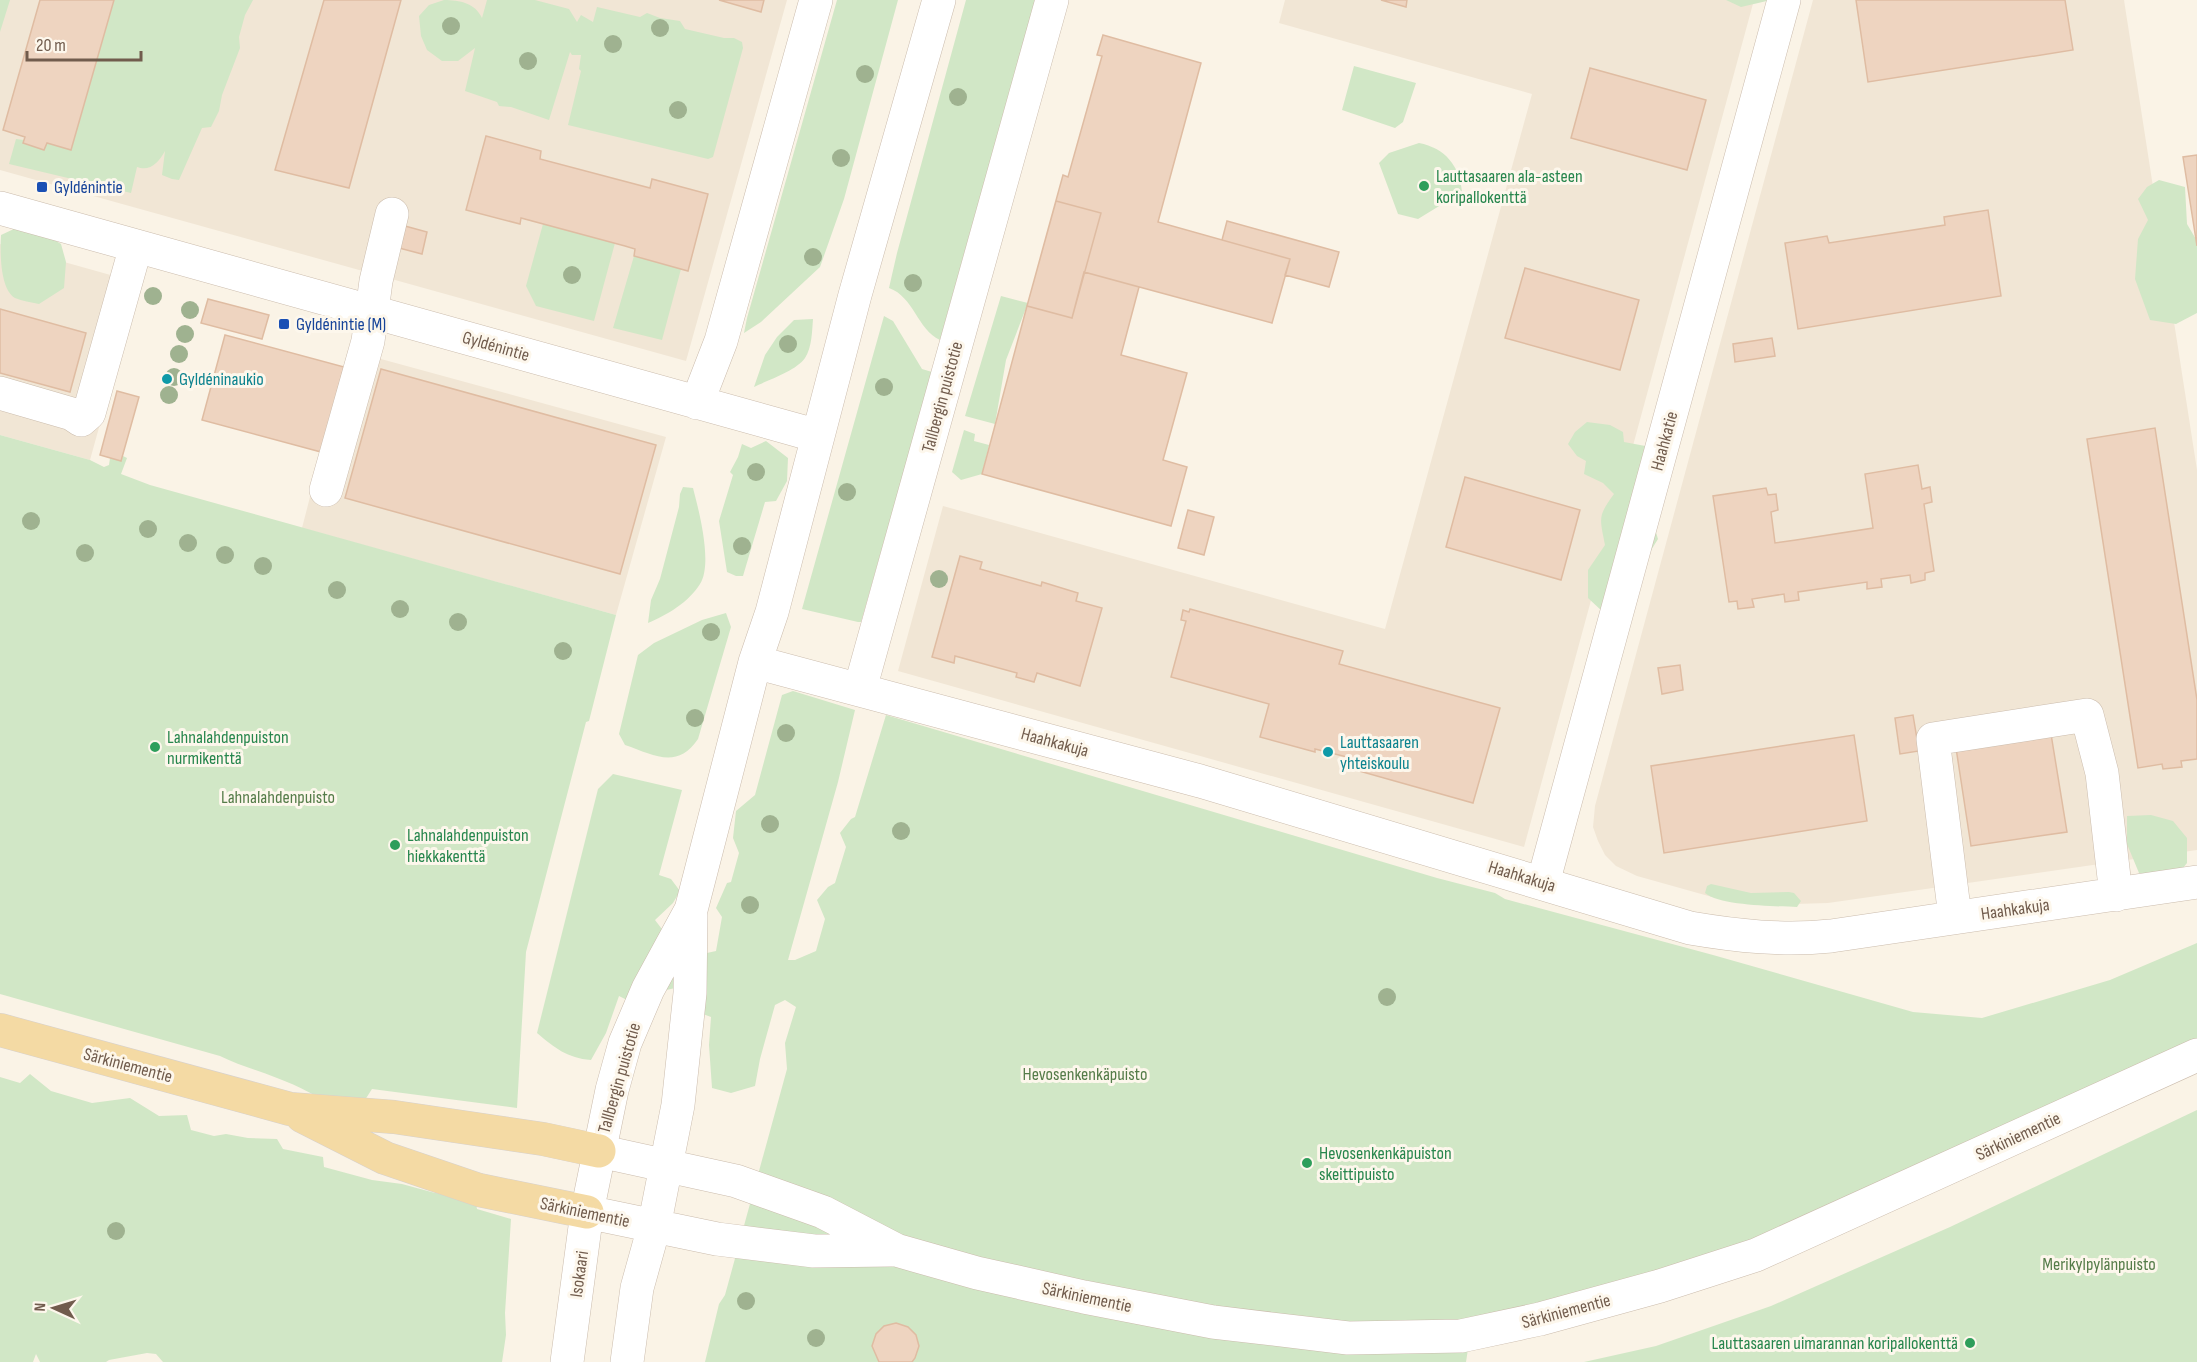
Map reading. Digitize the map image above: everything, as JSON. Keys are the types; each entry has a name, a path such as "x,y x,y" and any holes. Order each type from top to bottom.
{"main road":[{"name":"Särkiniementie","path":"0,1030 290,1109 394,1117 543,1139 598,1151"},
{"name":"Särkiniementie","path":"290,1109 385,1158 479,1190 587,1212"}],"street":[{"path":"697,403 721,341 816,0"},
{"name":"Tallbergin puistotie","path":"666,1165 678,1105 690,993 691,910 755,662 772,612 855,295 939,0"},
{"name":"Tallbergin puistotie","path":"860,689 1052,0"},
{"name":"Haahkatie","path":"1544,883 1784,0"},
{"name":"Gyldénintie","path":"0,208 818,436"},
{"path":"326,490 368,341 376,281 392,214"},
{"path":"0,393 72,414 81,420 89,413 136,246"},
{"path":"755,662 860,689"},
{"name":"Haahkakuja","path":"860,689 1200,781 1690,928 1736,936 1801,939 2197,882"},
{"path":"1955,917 1933,739 2087,715 2102,773 2116,895"},
{"name":"Tallbergin puistotie","path":"598,1151 625,1043 648,989 691,910"},
{"name":"Särkiniementie","path":"598,1151 759,1188 823,1212 896,1250 1030,1285 1213,1322 1348,1338 1461,1336 1540,1319 1660,1286 1756,1255 2197,1055"},
{"name":"Isokaari","path":"567,1362 587,1212 598,1151"},
{"path":"627,1362 637,1288 654,1227 666,1165"},
{"name":"Särkiniementie","path":"587,1212 717,1239 814,1251 896,1250"}],"shaded area":[{"path":"0,0 787,0 686,361 0,170"},
{"path":"1285,0 1754,0 1524,847 898,671 943,506 1385,629 1532,94 1279,23"},
{"path":"1813,0 2124,0 2197,470 2197,850 1828,903 1761,905 1712,897 1637,876 1616,866 1605,855 1598,841 1593,827 1595,806"},
{"path":"0,244 139,283 90,460 0,435"},
{"path":"348,350 666,437 616,615 302,528"}],"green space":[{"path":"0,0 10,0 0,32"},
{"path":"114,0 253,0 245,15 239,37 240,48 222,95 219,111 211,127 202,128 179,180 162,175 165,151 154,165 146,168 137,167 131,193 9,164 16,139 47,143"},
{"path":"444,0 466,3 482,18 487,0 535,0 569,9 577,22 581,15 593,22 597,7 640,17 647,13 680,21 685,29 724,38 734,38 742,42 743,48 713,157 708,159 568,125 581,71 579,69 581,55 572,55 570,52 549,120 511,107 499,106 497,102 465,91 475,48 458,61 442,61 427,50 421,36 419,16 429,5"},
{"path":"837,0 898,0 844,199 820,267 761,322 744,333 747,318"},
{"path":"966,0 1035,0 940,340 926,328 904,298 889,288"},
{"path":"1726,0 1771,0 1741,7"},
{"path":"1354,66 1416,83 1403,122 1395,128 1342,110"},
{"name":"Lauttasaaren ala-asteen koripallokenttä","path":"1419,143 1436,149 1450,160 1458,174 1462,192 1418,219 1398,214 1379,163 1389,153"},
{"path":"2159,180 2185,187 2187,224 2197,241 2197,313 2176,324 2150,320 2135,279 2138,239 2148,220 2138,199 2147,187"},
{"path":"543,224 615,243 594,321 536,306 526,286"},
{"path":"16,228 42,232 61,244 66,262 64,288 39,304 15,298 6,287 1,260 1,235"},
{"path":"634,256 681,269 662,340 613,328"},
{"path":"1001,296 1028,303 1006,360 995,424 965,416"},
{"path":"884,316 893,321 922,369 932,372 861,622 858,622 802,609"},
{"path":"813,319 810,344 801,363 754,387 765,355 777,337 794,320"},
{"path":"1587,422 1610,425 1623,432 1624,442 1656,448 1652,519 1658,539 1645,560 1603,612 1588,598 1588,570 1605,545 1601,518 1614,494 1603,483 1584,474 1586,461 1577,456 1568,444 1575,432"},
{"path":"964,430 975,434 974,441 989,445 982,474 961,480 952,472"},
{"name":"Lahnalahdenpuisto","path":"0,435 90,460 104,467 109,465 110,458 121,461 123,456 127,458 121,474 150,485 616,615 526,952 517,1108 372,1089 363,1103 340,1110 293,1085 220,1056 0,994"},
{"path":"766,441 788,458 787,481 776,501 765,502 743,576 736,576 727,572 719,521 733,475 730,472 742,444 751,448"},
{"path":"683,487 693,488 704,537 704,575 695,591 684,602 648,623 651,600 660,579"},
{"path":"726,613 731,627 698,739 690,749 673,757 655,756 625,745 619,734 638,655 654,643 702,620"},
{"name":"Hevosenkenkäpuisto","path":"793,691 855,710 838,782 788,960 795,960 816,951 825,919 817,900 828,887 835,883 846,847 840,833 855,817 886,715 1437,878 1495,893 1505,899 1913,1012 1982,1018 2110,980 2197,943 2197,1050 1755,1253 1470,1336 1466,1362 705,1362 719,1304 725,1295 787,1069 785,1043 796,1007 785,1000 775,1005 755,1086 731,1093 712,1088 709,1045 711,1017 695,1011 680,987 625,999 619,996 606,1033 591,1060 575,1057 562,1051 537,1033 598,789 613,774 682,790 659,875 671,879 680,891 673,903 655,920 684,958 716,951 722,917 716,908 727,883 731,882 739,853 733,838 736,811 755,795 782,695"},
{"path":"2151,815 2173,821 2187,838 2187,863 2175,878 2154,878 2139,873 2127,844 2127,816"},
{"path":"1711,884 1751,893 1789,892 1794,893 1801,901 1797,907 1723,901 1705,893 1707,886"},
{"path":"30,1074 51,1091 92,1103 130,1098 159,1116 187,1115 191,1130 214,1136 226,1134 248,1138 277,1139 283,1149 323,1157 324,1167 435,1193 463,1195 476,1203 477,1209 511,1219 505,1313 506,1335 502,1362 163,1362 156,1354 147,1353 106,1362 40,1362 36,1354 33,1362 0,1362 0,1077 20,1083"},
{"name":"Merikylpylänpuisto","path":"2197,1110 2197,1362 1584,1362 1656,1346 1771,1306 1950,1227"}],"building":[{"path":"40,0 114,0 71,150 47,143 44,150 23,143 25,137 3,130"},
{"path":"324,0 401,0 349,188 275,170"},
{"path":"719,0 764,0 761,12"},
{"path":"1381,0 1407,0 1406,7"},
{"path":"1856,0 2065,0 2073,50 1868,82"},
{"path":"1103,35 1201,63 1158,222 1290,259 1272,323 1084,272 1072,318 1027,306 1063,175 1068,177 1102,56 1097,55"},
{"path":"1590,68 1706,100 1687,170 1571,138"},
{"path":"486,136 541,151 540,159 650,188 652,179 708,194 688,271 634,256 635,249 625,246 521,218 520,224 466,210"},
{"path":"2197,155 2197,246 2183,157"},
{"path":"1056,201 1101,213 1072,318 1027,306"},
{"path":"1988,210 2001,296 1798,329 1785,243 1827,236 1829,243 1945,225 1944,217"},
{"path":"1227,221 1339,252 1329,287 1285,275 1290,259 1222,240"},
{"path":"405,226 427,232 422,254 399,248"},
{"path":"1525,268 1639,300 1620,370 1505,338"},
{"path":"1084,272 1139,287 1121,355 1187,373 1163,460 1187,467 1171,526 982,474 1027,306 1072,318"},
{"path":"208,299 269,315 262,339 201,323"},
{"path":"0,309 86,333 70,392 0,373"},
{"path":"225,335 344,367 321,452 202,420"},
{"path":"1772,338 1775,356 1735,362 1733,344"},
{"path":"381,369 656,445 620,574 345,498"},
{"path":"117,391 139,397 121,461 100,455"},
{"path":"2155,428 2197,700 2197,759 2181,761 2182,767 2163,769 2162,764 2138,768 2087,439"},
{"path":"1918,465 1922,489 1930,487 1932,502 1924,504 1934,571 1925,573 1925,580 1911,583 1910,575 1881,579 1882,587 1867,589 1867,582 1798,592 1799,600 1785,602 1784,594 1752,599 1754,607 1738,609 1737,601 1729,602 1713,496 1766,488 1768,495 1776,494 1778,510 1771,512 1775,543 1796,540 1873,528 1865,474"},
{"path":"1465,477 1580,510 1561,580 1446,547"},
{"path":"1188,510 1214,517 1204,555 1178,548"},
{"path":"960,556 982,562 980,569 1041,586 1042,582 1078,593 1076,601 1102,608 1080,686 1037,673 1034,682 1016,677 1017,673 955,656 954,663 932,657"},
{"path":"1190,609 1343,651 1339,664 1500,708 1473,803 1352,769 1355,759 1315,749 1315,752 1260,737 1269,704 1171,677 1186,621 1181,620 1183,610 1189,612"},
{"path":"1680,665 1683,690 1662,694 1658,668"},
{"path":"1913,715 1919,751 1900,754 1895,718"},
{"path":"2051,734 2067,832 1971,846 1956,748"},
{"path":"1854,735 1867,821 1664,853 1651,766"},
{"path":"896,1323 908,1327 916,1335 919,1346 915,1358 912,1362 879,1362 872,1346 876,1334 884,1326"}],"place":[{"name":"Lauttasaaren ala-asteen koripallokenttä","path":"1424,186"},
{"name":"Gyldénintie","path":"42,187"},
{"name":"Gyldénintie (M)","path":"284,324"},
{"name":"Gyldéninaukio","path":"167,379"},
{"name":"Lahnalahdenpuiston nurmikenttä","path":"155,747"},
{"name":"Lauttasaaren yhteiskoulu","path":"1328,752"},
{"name":"Lahnalahdenpuiston hiekkakenttä","path":"395,845"},
{"name":"Hevosenkenkäpuiston skeittipuisto","path":"1307,1163"},
{"name":"Lauttasaaren uimarannan koripallokenttä","path":"1970,1343"}]}
